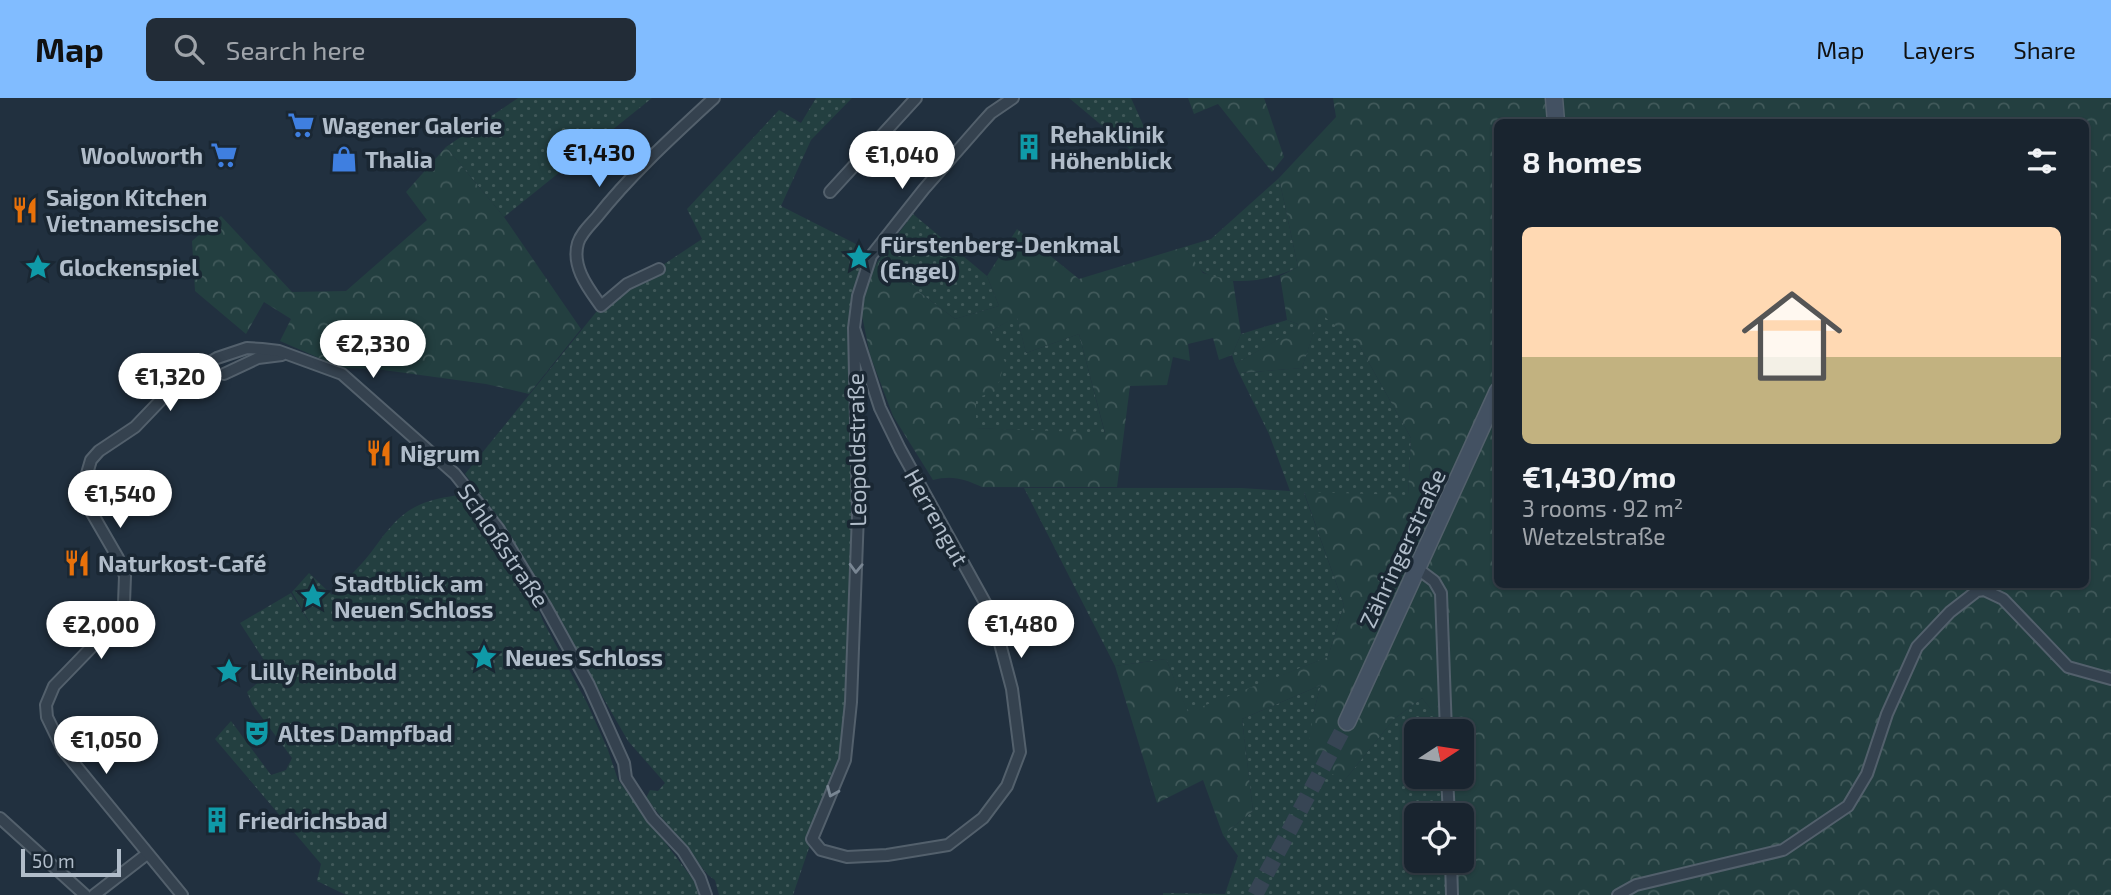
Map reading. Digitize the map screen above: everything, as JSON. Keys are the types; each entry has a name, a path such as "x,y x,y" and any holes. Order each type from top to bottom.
{"main road":[{"path":"1553,98 1556,119"},
{"name":"Zähringerstraße","path":"1347,722 1494,400"}],"street":[{"path":"659,269 627,284 601,306 583,281 578,263 578,244 608,202 714,98"},
{"path":"830,192 916,98"},
{"name":"Leopoldstraße","path":"821,850 812,839 845,760 851,702 859,514 853,328 858,296 871,256 924,189 981,124 991,113 1013,98"},
{"name":"Herrengut","path":"821,850 847,857 874,856 948,845 983,818 1007,786 1020,752 1012,689 993,617 880,408 853,328"},
{"name":"Schloßstraße","path":"147,854 110,804 64,750 47,717 46,705 54,686 114,624 124,603 125,576 118,558 81,494 91,460 99,451 135,427 181,379 217,358 247,348 288,354 342,374 455,474 508,542 589,685 624,763 626,778 652,818 683,851 700,878 706,895"},
{"path":"224,374 258,358 288,354"},
{"path":"1418,569 1434,582 1441,593 1446,719"},
{"path":"1618,895 1636,885 1783,850 1848,806 1867,774 1887,714 1917,647 1950,612 1977,591 1983,590 2003,599 2068,667 2111,679"},
{"path":"0,818 85,895"},
{"path":"94,895 147,854 182,895"},
{"path":"1451,873 1452,895"}],"green space":[{"path":"518,98 652,98 504,217 446,147"},
{"path":"816,98 852,98 811,140 781,206 854,243 871,256 858,296 858,514 845,760 812,839 793,895 719,895 715,880 708,875 646,798 650,790 658,791 665,783 628,741 504,525 465,474 601,306 702,239 687,209 779,110 801,123"},
{"path":"1069,98 1131,98 1149,138 1130,149"},
{"path":"1188,98 1264,98 1284,157 1272,172 1218,104 1194,114"},
{"path":"1333,98 2111,98 2111,895 1455,895 1454,873 1474,873 1474,803 1451,803 1451,789 1474,789 1474,719 1439,719 1422,698 1394,719 1344,781 1307,759 1313,714 1321,685 1242,719 1253,811 1223,835 1203,780 1157,803 1115,666 1166,659 1188,712 1328,657 1344,605 1304,492 1408,495 1411,438 1359,345 1320,313 1302,368 1239,373 1235,364 1289,333 1298,324 1287,320 1280,276 1298,267 1279,178 1336,117"},
{"path":"446,147 504,217 581,329 529,394 486,384 376,369 342,368 280,341 291,319 264,302 246,334 195,291 192,241 221,216 292,292 346,291 427,220 406,192"},
{"path":"1279,178 1298,267 1265,279 1240,281 1216,278 1202,271 1184,247 1211,239"},
{"path":"913,214 987,276 999,306 955,319 878,261"},
{"path":"1017,229 1079,279 1184,247 1203,273 1233,281 1241,334 1232,355 1219,360 1213,338 1188,344 1190,361 1173,357 1167,385 1130,386 1117,487 982,487 958,479 933,480 893,416 870,355 858,296 878,261 955,319 999,306 987,276","holes":["1017,317 1026,353 1079,334 1105,433 976,428 976,398 996,391 1005,362 990,331"]},
{"path":"1320,312 1359,345 1411,438 1408,496 1304,493 1344,605 1328,657 1188,713 1166,659 1115,666 1024,488 1241,488 1290,491 1269,434 1239,373 1302,368"},
{"path":"1017,316 1026,353 1079,334 1105,434 975,428 976,398 989,332"},
{"path":"1287,320 1298,324 1290,333 1235,364 1232,355 1241,334"},
{"path":"459,495 473,505 534,598 543,621 587,703 618,780 695,882 698,895 346,895 317,881 321,864 215,739 231,721 271,775 286,770 292,758 252,704 247,692 271,671 240,623 291,593 314,630 292,592 309,573 332,595 401,516 431,501"},
{"path":"1321,685 1313,714 1344,781 1394,719 1422,698 1439,719 1404,719 1404,789 1446,789 1446,803 1404,803 1404,873 1449,873 1450,895 1163,895 1225,894 1238,856 1223,835 1253,811 1242,719"}],"tunnel":[{"path":"1255,895 1347,722"}],"place":[{"name":"Wagener Galerie","path":"301,125"},
{"name":"Rehaklinik Höhenblick","path":"1029,147"},
{"name":"Woolworth","path":"224,155"},
{"name":"Thalia","path":"344,159"},
{"name":"Saigon Kitchen Vietnamesische","path":"25,210"},
{"name":"Fürstenberg-Denkmal (Engel)","path":"859,257"},
{"name":"Glockenspiel","path":"38,267"},
{"name":"Nigrum","path":"379,453"},
{"name":"Naturkost-Café","path":"77,563"},
{"name":"Stadtblick am Neuen Schloss","path":"313,596"},
{"name":"Neues Schloss","path":"484,657"},
{"name":"Lilly Reinbold","path":"229,671"},
{"name":"Altes Dampfbad","path":"257,733"},
{"name":"Friedrichsbad","path":"217,820"}]}
